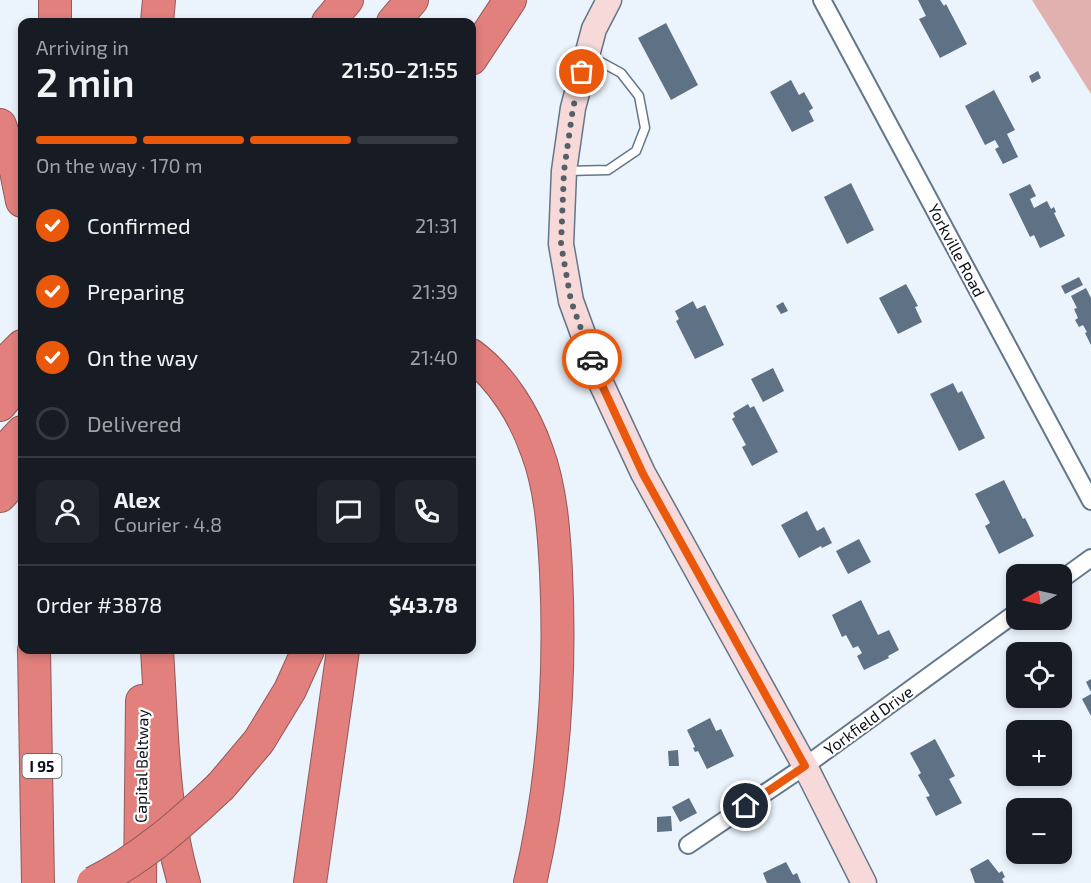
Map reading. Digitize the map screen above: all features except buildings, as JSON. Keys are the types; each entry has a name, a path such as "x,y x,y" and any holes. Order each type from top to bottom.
{"highway":[{"path":"54,18 55,0"},
{"path":"152,0 152,18"},
{"path":"157,18 159,0"},
{"path":"331,18 347,0"},
{"path":"396,18 412,0"},
{"path":"476,51 510,0"},
{"path":"0,125 18,181"},
{"path":"0,368 18,350"},
{"path":"476,360 502,388 524,419 538,453 547,490 554,544 558,620 557,693 550,776 530,883"},
{"path":"0,405 18,383"},
{"path":"0,456 18,436"},
{"path":"0,496 18,476"},
{"path":"0,519 18,501"},
{"path":"34,654 39,883"},
{"name":"I 95","path":"39,883 44,654"},
{"name":"Capital Beltway","path":"140,883 143,654"},
{"path":"157,654 169,807 173,839 184,883"},
{"path":"93,883 147,850 184,821 221,786 259,741 290,690 306,654"},
{"path":"310,883 322,788 343,654"}],"street":[{"path":"609,0 594,29 587,54 573,108 564,171 561,244 571,301 601,383 643,474 805,766 864,883"},
{"name":"Yorkville Road","path":"822,0 1091,501"},
{"path":"1072,572 1091,558"},
{"name":"Yorkfield Drive","path":"687,845 805,766 1006,620"}],"lane":[{"path":"564,171 608,170 636,151 645,128 639,96 621,73 587,54"}],"shaded area":[{"path":"1032,0 1091,0 1091,94"}],"way so far":[{"path":"582,72 573,108 564,171 561,244 571,301 592,359"}],"route":[{"path":"592,359 643,474 805,766 746,806"}]}
